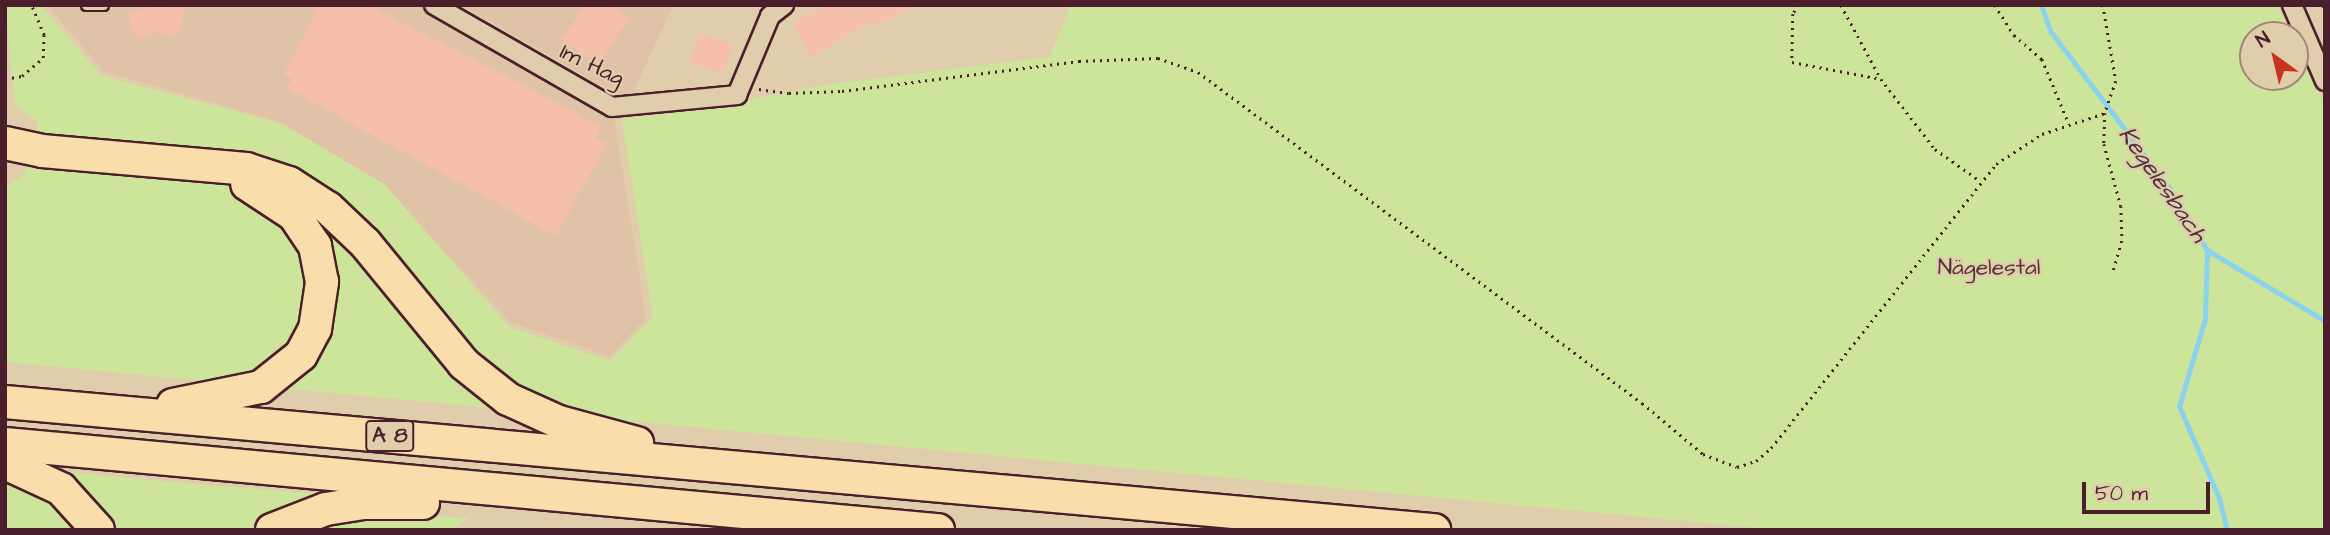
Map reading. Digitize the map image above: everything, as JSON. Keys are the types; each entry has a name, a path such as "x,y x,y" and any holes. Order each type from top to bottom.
{"highway":[{"path":"5,143 42,151 270,174 328,208 365,243 464,365 508,399 559,422 634,439 653,459"},
{"path":"5,168 42,151"},
{"path":"128,412 261,387 301,355 315,329 322,282 308,234 274,198 215,167"},
{"name":"A 8","path":"5,402 1434,530"},
{"name":"A 8","path":"5,444 938,530"},
{"path":"5,463 61,489 97,530"},
{"path":"272,530 303,516 351,505 423,503 464,485"}],"street":[{"name":"Im Hag","path":"433,5 612,107 737,95 740,86"},
{"path":"740,86 755,60 770,16 784,5"},
{"path":"2292,5 2325,81"}],"lane":[{"path":"86,5 103,5"}],"path":[{"path":"5,79 22,76 43,58 44,35 31,5"},
{"path":"1799,5 1793,14 1792,62 1881,79"},
{"path":"1841,5 1881,79 1935,149 1980,181"},
{"path":"1995,5 2014,35 2042,59 2069,124"},
{"path":"2103,5 2116,81 2105,113 2104,144 2121,206 2122,240 2112,275"},
{"path":"740,86 789,93 842,91 1079,61 1158,58 1198,72 1642,403 1703,454 1737,467 1756,461 1771,447 1980,181 2020,145 2069,124 2105,113"}],"shaded area":[{"path":"47,5 422,5 614,116 646,318 609,356 510,322 385,186 278,121 105,72"},
{"path":"462,5 673,5 631,97 622,97"}],"green space":[{"name":"Nägelestal","path":"5,5 40,5 102,76 283,124 384,184 509,327 610,361 653,317 622,119 702,109 823,85 1049,57 1071,5 2279,5 2285,21 2239,21 2239,91 2309,91 2309,74 2325,105 2325,530 1781,530 5,362 5,187 24,175 38,122 15,106"},
{"path":"50,470 323,494 250,530 107,530"},
{"path":"5,472 36,483 88,530 5,530"},
{"path":"373,513 470,518 450,530 304,530"}],"building":[{"path":"155,5 186,9 177,36 158,32 136,38 128,14"},
{"path":"320,5 369,5 601,126 595,138 606,144 556,236 287,88 292,79 284,74"},
{"path":"584,5 611,5 629,17 600,64 562,41"},
{"path":"829,5 918,5 877,24 875,20 810,57 793,23"},
{"path":"699,33 733,44 724,73 690,63"}],"waterway":[{"name":"Kegelesbach","path":"2041,5 2051,32 2170,189 2207,250 2325,321"},
{"path":"2207,250 2205,319 2179,406 2219,498 2227,530"}]}
